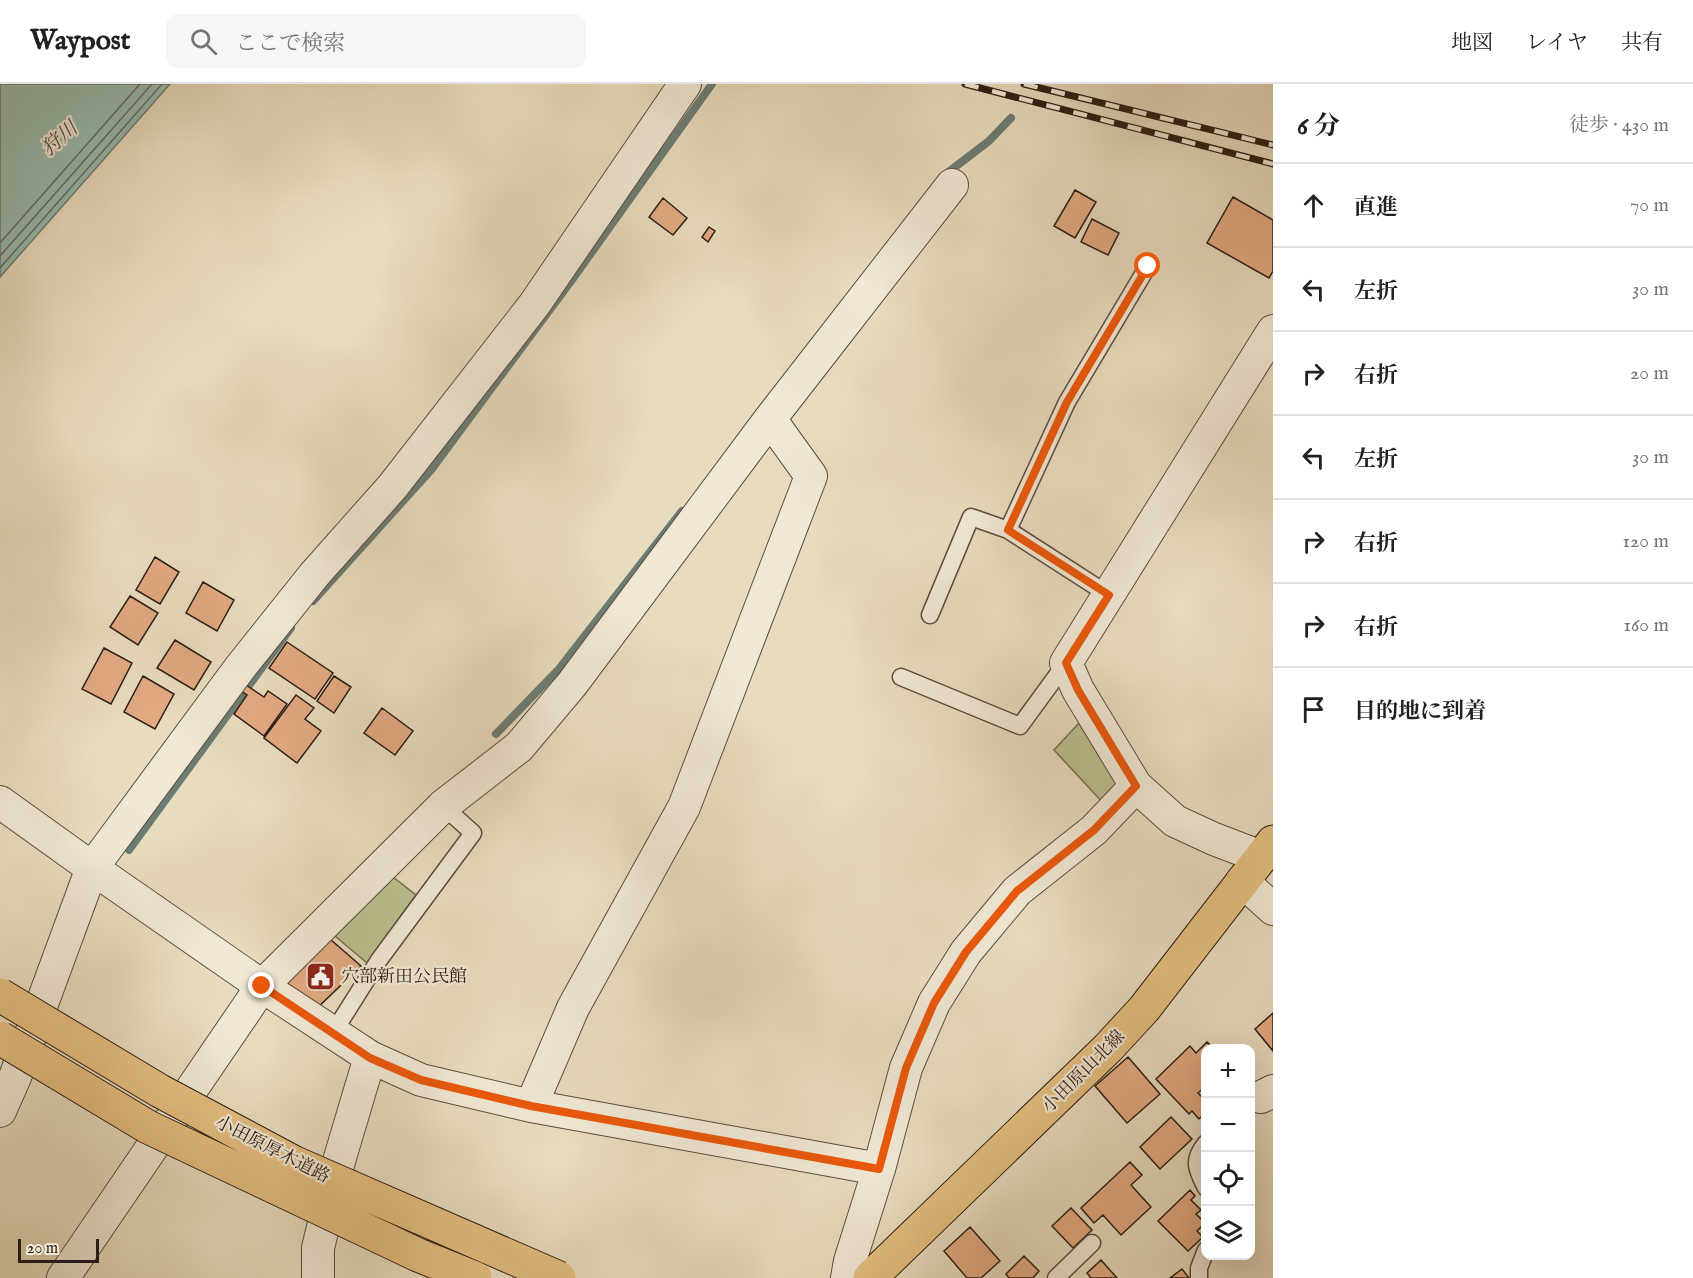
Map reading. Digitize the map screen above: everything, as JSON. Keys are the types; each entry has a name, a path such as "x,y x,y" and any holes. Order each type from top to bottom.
{"main road":[{"name":"小田原山北線","path":"867,1277 1108,1048 1144,1010 1259,860"},
{"name":"小田原厚木道路","path":"0,994 159,1091 295,1163 559,1278"},
{"name":"小田原厚木道路","path":"0,1038 148,1127 418,1255 475,1278"}],"street":[{"path":"0,1111 15,1077 92,868 239,669 314,575 393,486 534,305 685,84"},
{"path":"63,1278 262,986 443,806 519,747 572,684 770,419 952,185"},
{"path":"1273,331 1066,663 1078,690 1136,786 1175,822 1259,860 1273,909"},
{"path":"531,1106 573,1008 684,807 811,476 770,419"},
{"path":"867,1277 850,1261 879,1169 906,1068 934,1003 966,952 1017,891 1094,830 1136,786"},
{"path":"0,802 262,986 370,1058 421,1080 531,1106 879,1169"},
{"path":"318,1278 320,1237 339,1161 370,1058"}],"lane":[{"path":"1008,530 1067,402 1148,266"},
{"path":"930,615 971,517 1008,530 1109,595"},
{"path":"901,676 1020,726 1066,663"},
{"path":"333,1033 379,960 473,833 443,806"},
{"path":"1201,1149 1196,1160 1196,1168 1201,1178"},
{"path":"1056,1278 1092,1243"},
{"path":"1199,1278 1202,1260"}],"green space":[{"path":"1079,723 1121,791 1105,805 1054,750"},
{"path":"393,877 416,895 367,963 335,936"}],"water":[{"name":"狩川","path":"0,84 170,84 0,277"}],"building":[{"path":"1075,190 1096,202 1075,238 1054,226"},
{"path":"1233,197 1273,220 1273,271 1269,278 1207,243"},
{"path":"663,198 687,218 673,235 649,217"},
{"path":"1092,219 1119,233 1108,255 1081,242"},
{"path":"709,227 715,231 708,242 702,237"},
{"path":"155,557 179,572 160,604 136,590"},
{"path":"203,582 234,600 217,631 186,613"},
{"path":"130,596 158,613 138,645 110,627"},
{"path":"175,640 211,662 194,690 157,668"},
{"path":"287,642 333,673 315,699 269,668"},
{"path":"104,648 132,663 111,704 82,689"},
{"path":"143,676 174,694 155,729 124,712"},
{"path":"334,676 351,687 334,713 317,701"},
{"path":"246,685 264,697 268,691 287,704 264,736 234,714 247,695 241,691"},
{"path":"296,695 314,708 305,719 321,731 297,763 264,738"},
{"path":"382,708 413,731 395,755 364,733"},
{"name":"穴部新田公民館","path":"330,939 361,966 314,1011 277,985"},
{"path":"1273,1013 1273,1051 1255,1029"},
{"path":"1190,1046 1196,1053 1201,1048 1201,1090 1198,1093 1201,1096 1201,1117 1199,1119 1192,1111 1189,1114 1156,1079"},
{"path":"1128,1057 1160,1094 1127,1123 1095,1086"},
{"path":"1171,1117 1192,1139 1160,1169 1140,1147"},
{"path":"1130,1162 1142,1175 1131,1185 1151,1207 1121,1235 1103,1215 1094,1223 1081,1208"},
{"path":"1190,1190 1195,1196 1191,1200 1201,1210 1196,1214 1201,1219 1201,1227 1197,1231 1201,1239 1188,1251 1158,1221"},
{"path":"1071,1208 1092,1230 1073,1248 1052,1226"},
{"path":"970,1227 1000,1261 981,1278 967,1278 944,1251"},
{"path":"1024,1256 1039,1271 1033,1278 1009,1278 1006,1274"},
{"path":"1101,1260 1117,1278 1091,1278 1087,1273"},
{"path":"1182,1269 1189,1278 1170,1278"}],"waterway":[{"path":"313,601 431,470 574,277 712,84"},
{"path":"942,177 989,141 1011,118"},
{"path":"496,734 559,669 682,511"},
{"path":"129,850 291,628"}],"railway":[{"path":"965,84 1273,164"},
{"path":"1024,84 1273,145"}],"place":[{"name":"穴部新田公民館","path":"320,976"}],"route":[{"path":"262,986 370,1058 421,1080 531,1106 879,1169 906,1068 934,1003 966,952 1017,891 1094,830 1136,786 1078,690 1066,663 1109,595 1008,530 1067,402 1148,266"}]}
